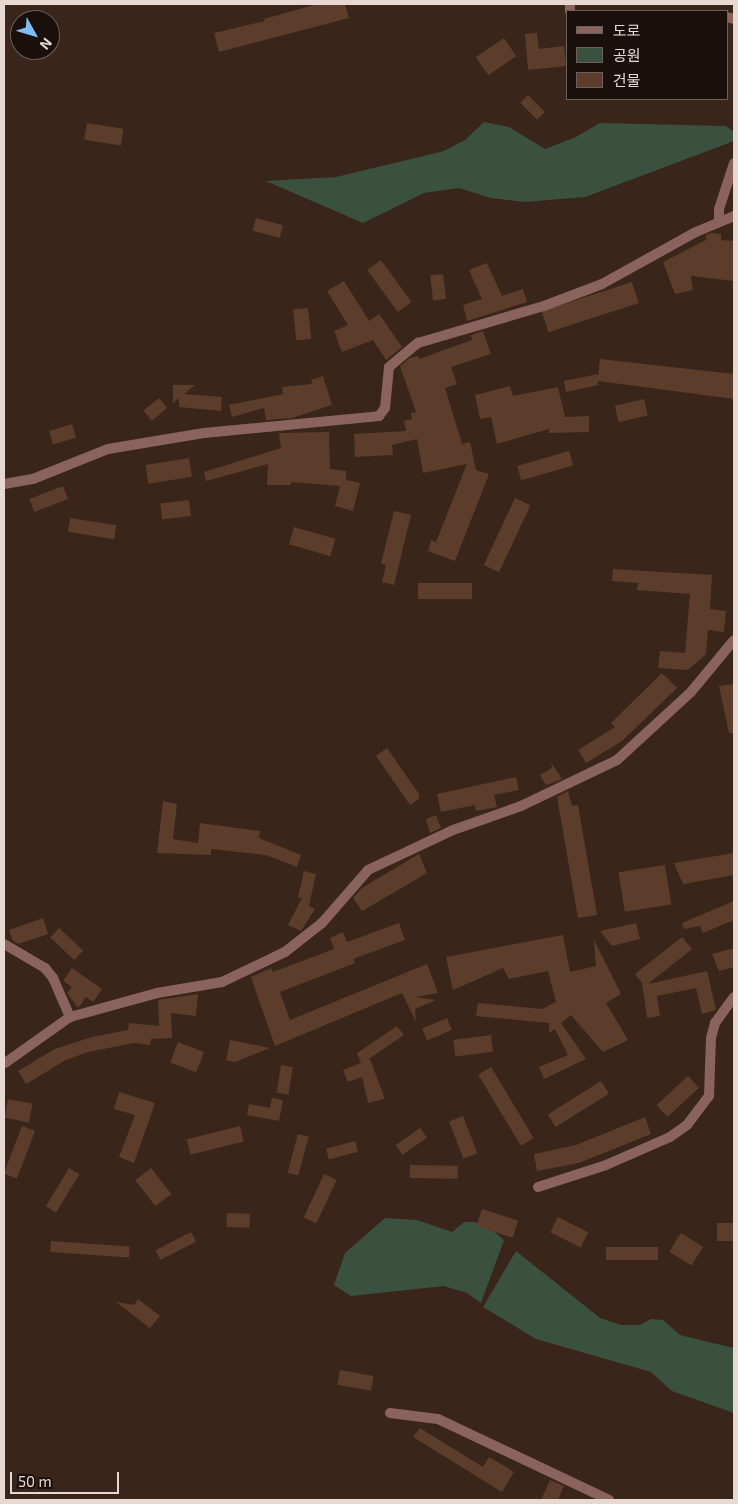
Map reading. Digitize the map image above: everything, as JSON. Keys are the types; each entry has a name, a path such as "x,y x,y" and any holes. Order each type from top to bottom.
{"street":[{"path":"719,221 719,209 734,163"},
{"path":"4,484 33,479 108,449 204,433 379,416 385,408 389,367 418,343 544,306 616,278 719,221 734,216"},
{"path":"5,1063 70,1017 157,993 222,982 285,952 322,923 368,870 453,830 521,806 617,760 691,692 734,640"},
{"path":"4,944 45,968 53,978 70,1017"},
{"path":"538,1187 640,1151 688,1125 709,1096 711,1038 715,1023 734,997"},
{"path":"390,1413 438,1419 609,1500"}],"green space":[{"path":"484,122 509,127 545,149 576,137 600,123 726,126 734,132 734,141 585,197 524,202 491,198 459,188 424,193 363,223 266,181 336,177 444,151 465,140"},
{"path":"385,1218 417,1220 452,1232 464,1222 474,1222 486,1225 504,1240 481,1303 467,1293 444,1286 351,1296 334,1285 345,1253"},
{"path":"516,1251 600,1318 621,1325 640,1325 651,1319 663,1320 680,1335 734,1348 734,1413 672,1391 651,1372 536,1339 483,1307"}],"building":[{"path":"317,4 345,4 349,18 219,52 214,33 265,21 264,19"},
{"path":"537,33 539,49 564,46 566,66 528,70 525,34"},
{"path":"504,38 516,56 488,75 476,57"},
{"path":"528,95 545,112 537,120 520,103"},
{"path":"87,123 124,129 121,146 84,140"},
{"path":"256,218 283,225 280,238 253,231"},
{"path":"711,233 721,234 721,240 734,241 734,281 691,276 693,290 675,294 663,262 706,240 706,235"},
{"path":"381,260 412,302 398,312 367,270"},
{"path":"487,263 502,296 523,289 527,302 467,321 463,305 482,299 469,270"},
{"path":"443,274 446,299 433,300 430,276"},
{"path":"344,281 369,321 379,314 402,347 386,360 373,340 342,352 334,331 348,325 327,291"},
{"path":"632,282 639,303 548,332 542,311"},
{"path":"308,308 311,339 296,340 293,310"},
{"path":"483,331 491,354 451,367 457,384 445,388 462,444 470,442 476,470 489,474 455,561 428,551 431,540 436,542 467,464 423,473 417,439 392,445 393,455 355,457 354,434 406,431 404,421 412,419 411,413 416,412 400,366 410,358 419,356 419,359 472,340 471,335"},
{"path":"600,359 734,374 734,399 598,381 598,385 566,392 564,381 598,374 598,377"},
{"path":"323,376 332,405 292,418 266,420 264,408 232,417 229,405 283,394 282,387 312,384 311,380"},
{"path":"173,385 195,385 184,394 222,397 221,411 179,407 179,398 173,403"},
{"path":"510,386 513,396 558,387 565,417 589,416 589,432 549,433 549,429 497,444 491,417 480,419 475,395"},
{"path":"159,398 167,408 152,421 143,411"},
{"path":"644,399 648,416 619,422 615,406"},
{"path":"72,424 76,437 53,444 49,431"},
{"path":"329,432 330,469 346,471 346,480 360,483 353,511 335,506 340,486 291,482 291,485 267,485 268,464 206,481 204,472 281,448 279,433"},
{"path":"569,451 573,465 521,480 517,466"},
{"path":"189,458 192,477 149,484 146,465"},
{"path":"63,486 68,499 34,512 29,499"},
{"path":"515,498 530,505 499,572 484,565"},
{"path":"189,500 191,516 162,519 160,504"},
{"path":"394,511 411,515 394,585 382,582 386,565 381,564"},
{"path":"70,518 116,525 114,539 68,532"},
{"path":"294,527 335,539 330,556 289,544"},
{"path":"613,569 712,575 710,609 726,611 724,632 708,630 706,654 688,670 658,668 660,651 685,653 690,594 637,590 638,583 612,581"},
{"path":"418,583 472,583 472,599 418,599"},
{"path":"662,673 677,688 622,741 586,763 578,750 615,727 611,723"},
{"path":"734,684 734,733 729,733 719,686"},
{"path":"387,748 419,794 419,799 410,805 376,756"},
{"path":"551,762 562,779 546,785 540,775 552,768"},
{"path":"516,777 519,790 494,795 497,807 476,811 475,805 441,812 437,794"},
{"path":"568,791 572,806 578,805 597,915 578,918 557,797"},
{"path":"163,801 177,804 173,839 198,843 200,823 260,831 259,838 301,855 297,867 266,855 211,849 211,855 157,853"},
{"path":"436,815 441,828 430,833 426,819"},
{"path":"734,853 734,875 683,884 674,863"},
{"path":"419,854 427,873 362,911 353,898 362,888"},
{"path":"665,865 671,905 625,912 619,872"},
{"path":"304,871 316,874 309,906 315,909 301,931 288,925 302,898 298,897"},
{"path":"734,901 734,920 703,933 700,926 684,929 682,923"},
{"path":"43,918 48,934 18,944 13,941 9,930"},
{"path":"399,923 405,940 353,959 355,963 280,992 290,1020 427,964 438,993 415,997 436,1000 415,1009 416,1022 402,993 275,1046 251,977 271,968 273,972 334,949 330,938 343,932 347,942"},
{"path":"636,923 640,939 612,946 600,931"},
{"path":"59,928 83,951 74,960 50,938"},
{"path":"563,935 570,972 596,966 594,940 621,994 606,1003 628,1040 603,1052 571,1015 561,1023 586,1059 544,1079 539,1067 568,1055 555,1029 549,1033 549,1023 476,1016 478,1003 542,1009 556,1002 548,971 509,979 503,968 453,990 446,957"},
{"path":"682,937 692,949 648,984 707,971 716,1010 702,1014 696,988 657,996 660,1016 647,1018 642,983 635,974"},
{"path":"734,948 734,967 719,971 712,954"},
{"path":"72,968 102,989 93,1002 86,997 78,1008 67,993 72,987 63,981"},
{"path":"198,994 196,1016 171,1013 172,1038 151,1039 150,1045 134,1043 88,1052 66,1060 26,1084 18,1071 55,1049 92,1037 128,1030 129,1023 159,1026 158,1000"},
{"path":"447,1018 452,1030 427,1041 422,1029"},
{"path":"397,1026 404,1035 367,1060 370,1059 385,1099 368,1103 362,1077 348,1082 343,1070 361,1063 357,1053"},
{"path":"491,1035 493,1052 455,1057 453,1040"},
{"path":"230,1040 270,1048 235,1062 226,1060"},
{"path":"178,1042 204,1052 196,1073 170,1063"},
{"path":"281,1065 293,1067 288,1095 277,1093"},
{"path":"491,1067 534,1138 521,1146 478,1075"},
{"path":"688,1076 699,1088 667,1117 657,1105"},
{"path":"601,1081 609,1094 556,1127 548,1114"},
{"path":"119,1092 155,1103 134,1163 119,1157 135,1115 114,1109"},
{"path":"272,1098 283,1100 279,1121 247,1115 249,1104 270,1108"},
{"path":"8,1099 33,1104 29,1122 4,1118"},
{"path":"463,1116 477,1153 463,1159 449,1121"},
{"path":"645,1117 651,1134 579,1163 537,1171 534,1154 576,1145"},
{"path":"22,1126 35,1131 17,1179 4,1173"},
{"path":"240,1126 244,1142 191,1155 187,1139"},
{"path":"420,1128 427,1138 402,1155 395,1145"},
{"path":"298,1134 309,1137 298,1175 288,1173"},
{"path":"355,1141 358,1152 329,1159 326,1149"},
{"path":"410,1165 458,1166 458,1179 410,1178"},
{"path":"69,1168 79,1174 56,1213 46,1207"},
{"path":"151,1168 171,1194 156,1206 135,1180"},
{"path":"324,1174 337,1180 316,1223 304,1218"},
{"path":"482,1209 518,1221 513,1238 476,1226"},
{"path":"227,1213 250,1214 249,1228 227,1227"},
{"path":"558,1217 588,1232 581,1248 550,1232"},
{"path":"717,1223 734,1223 734,1241 717,1241"},
{"path":"191,1232 196,1242 160,1260 155,1250"},
{"path":"681,1233 703,1247 691,1265 669,1252"},
{"path":"51,1241 130,1247 129,1257 50,1252"},
{"path":"606,1247 658,1247 658,1260 606,1260"},
{"path":"138,1299 160,1316 150,1328 116,1302 134,1305"},
{"path":"340,1370 373,1376 371,1391 337,1385"},
{"path":"420,1428 483,1467 489,1457 514,1472 502,1492 413,1437"},
{"path":"550,1480 564,1486 558,1500 541,1500"}]}
